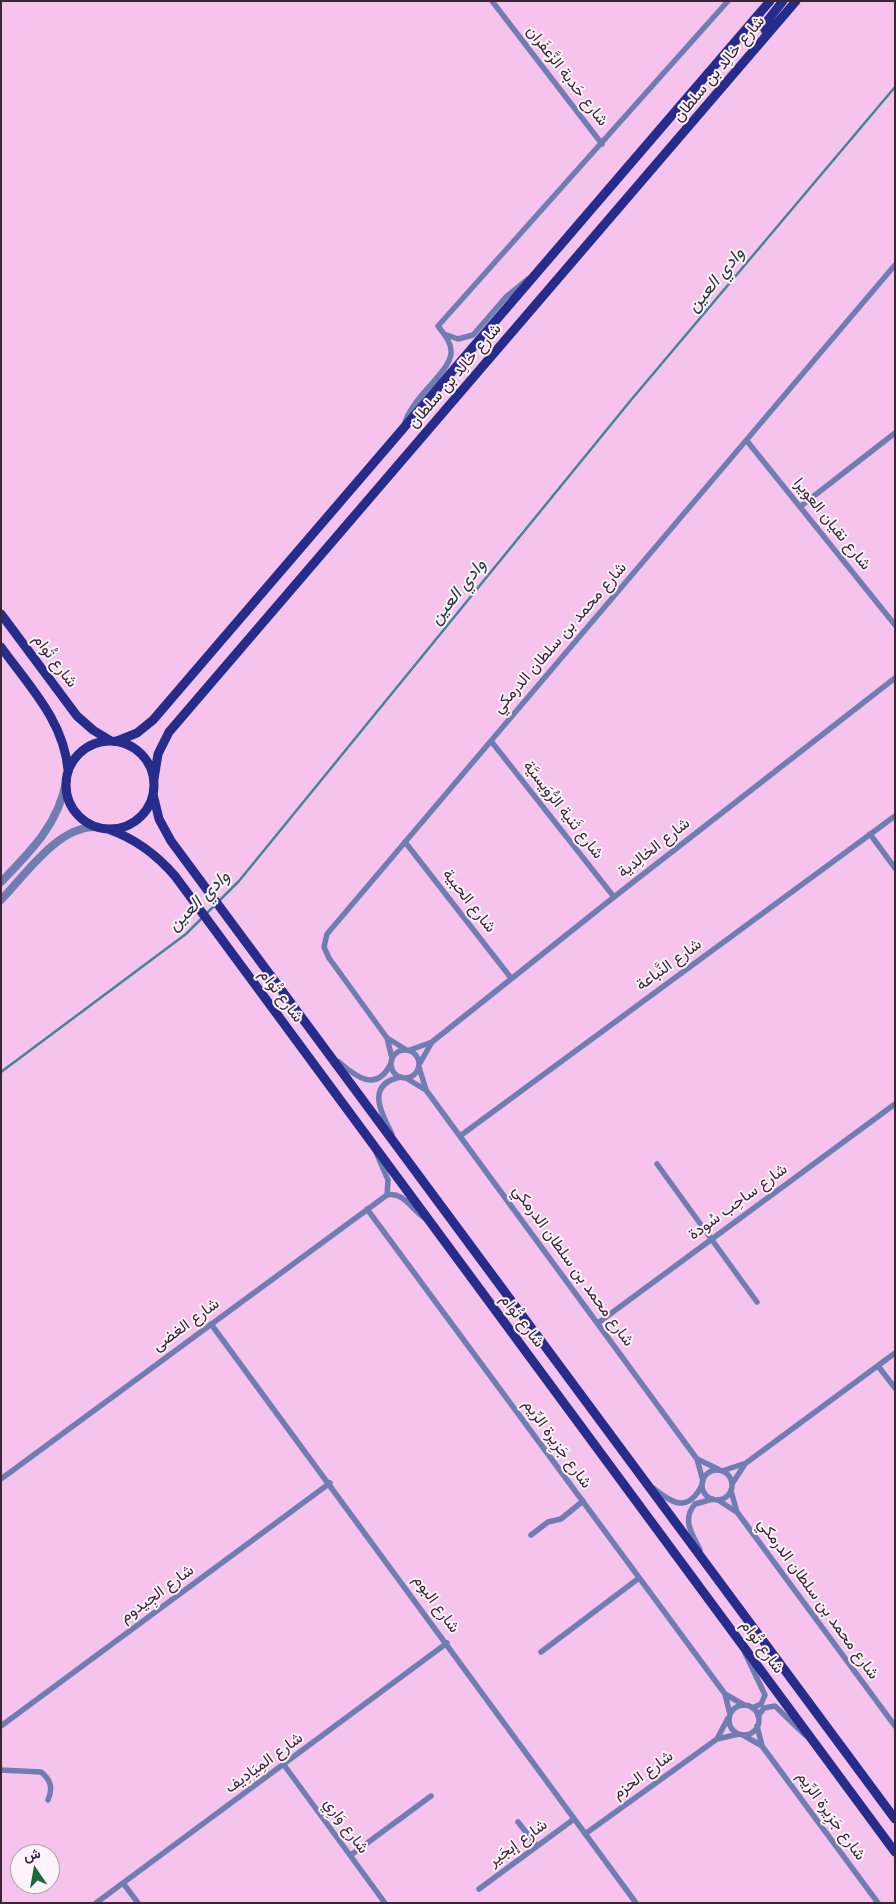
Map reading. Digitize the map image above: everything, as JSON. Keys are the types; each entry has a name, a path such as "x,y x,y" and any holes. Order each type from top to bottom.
{"main road":[{"name":"شارع خالِد بن سلطان","path":"114,741 137,734 153,720 770,1"},
{"path":"769,32 765,30 764,25 783,1"},
{"name":"شارع خالِد بن سلطان","path":"154,778 158,754 169,732 796,1"},
{"name":"شارع تُوام","path":"1,614 78,716 93,730 114,741"},
{"path":"1,647 54,720 64,744 69,771"},
{"path":"114,741 130,746 142,754 150,765 154,778 154,794 149,806 137,820 120,828 96,827 77,814 67,794 66,782 69,771 77,757 90,746 114,741"},
{"name":"شارع تُوام","path":"154,794 159,819 164,830 190,866 895,1819"},
{"name":"شارع تُوام","path":"108,829 139,843 153,853 176,876 231,954 895,1852"}],"street":[{"name":"شارع حَدبة الزَّعفَران","path":"492,1 602,144"},
{"path":"403,428 412,405 450,362 451,347 438,326 728,1"},
{"name":"شارع محمد بن سلطان الدرمكي","path":"407,1050 387,1038 329,958 324,942 329,930 895,266"},
{"path":"444,334 458,339 473,334 512,291 534,276"},
{"path":"801,506 895,433"},
{"name":"شارع نقيان العويرا","path":"747,441 895,625"},
{"name":"شارع الخالِدية","path":"407,1050 432,1042 614,897 895,678"},
{"name":"شارع ثَنية الرُّوَيسيَّة","path":"491,741 614,897"},
{"path":"1,882 38,843 54,821 64,797 66,782"},
{"name":"شارع النَّباعة","path":"460,1136 895,816"},
{"path":"1,900 65,835 86,826 96,827"},
{"path":"870,834 895,868"},
{"name":"شارع الحبية","path":"405,842 512,978"},
{"name":"شارع محمد بن سلطان الدرمكي","path":"387,1038 391,1061"},
{"name":"شارع الخالِدية","path":"419,1065 432,1042"},
{"path":"331,1056 363,1080 380,1077 397,1052 407,1050 417,1055 419,1065 412,1076 403,1077 384,1085 379,1096 382,1114 396,1143"},
{"path":"391,1061 393,1071 403,1077"},
{"name":"شارع محمد بن سلطان الدرمكي","path":"419,1065 426,1090 697,1459 702,1483"},
{"name":"شارع محمد بن سلطان الدرمكي","path":"403,1077 426,1090"},
{"name":"شارع ساحِب سُودة","path":"598,1323 895,1104"},
{"path":"373,1145 388,1180 387,1195 392,1194 402,1197 414,1211 429,1221"},
{"path":"657,1164 757,1302"},
{"name":"شارع الغضى","path":"1,1479 387,1195"},
{"name":"شارع جَزِيرة الرِّيم","path":"367,1209 725,1694 730,1715"},
{"name":"شارع البوم","path":"211,1324 636,1903"},
{"path":"646,1482 668,1500 679,1503 694,1498 710,1471 746,1463 895,1353"},
{"path":"878,1366 895,1388"},
{"name":"شارع محمد بن سلطان الدرمكي","path":"697,1459 721,1470"},
{"path":"708,1566 687,1521 691,1509 695,1504 725,1497 746,1463"},
{"path":"721,1470 729,1476 731,1488"},
{"path":"702,1483 705,1494 714,1499"},
{"name":"شارع الجِيدوم","path":"1,1726 330,1484"},
{"name":"شارع محمد بن سلطان الدرمكي","path":"731,1488 737,1512 895,1726"},
{"name":"شارع محمد بن سلطان الدرمكي","path":"714,1499 737,1512"},
{"path":"531,1534 548,1522 561,1519 582,1501"},
{"path":"541,1652 639,1578"},
{"name":"شارع المِيَادِيف","path":"96,1903 284,1766 447,1643"},
{"path":"743,1646 766,1695 761,1704 752,1708"},
{"name":"شارع جَزِيرة الرِّيم","path":"725,1694 744,1705"},
{"path":"758,1716 752,1708 744,1705 736,1707 730,1715 731,1728 741,1734 752,1732 757,1726 758,1716 767,1707 775,1706 814,1742"},
{"name":"شارع الحزم","path":"717,1739 730,1715"},
{"name":"شارع جَزِيرة الرِّيم","path":"757,1726 762,1746 878,1903"},
{"name":"شارع جَزِيرة الرِّيم","path":"741,1734 762,1746"},
{"name":"شارع الحزم","path":"585,1834 717,1739 741,1734"},
{"name":"شارع وَارِي","path":"284,1766 386,1903"},
{"path":"1,1770 41,1772 46,1776 51,1788 48,1800"},
{"path":"351,1855 431,1796"},
{"name":"شارع إبجَير","path":"479,1889 574,1819"},
{"path":"518,1822 537,1846"},
{"path":"123,1883 138,1903"}],"waterway":[{"name":"وادي العين","path":"219,901 239,881 631,400 895,87"},
{"name":"وادي العين","path":"207,913 215,905"},
{"name":"وادي العين","path":"1,1072 186,934 203,917"}]}
